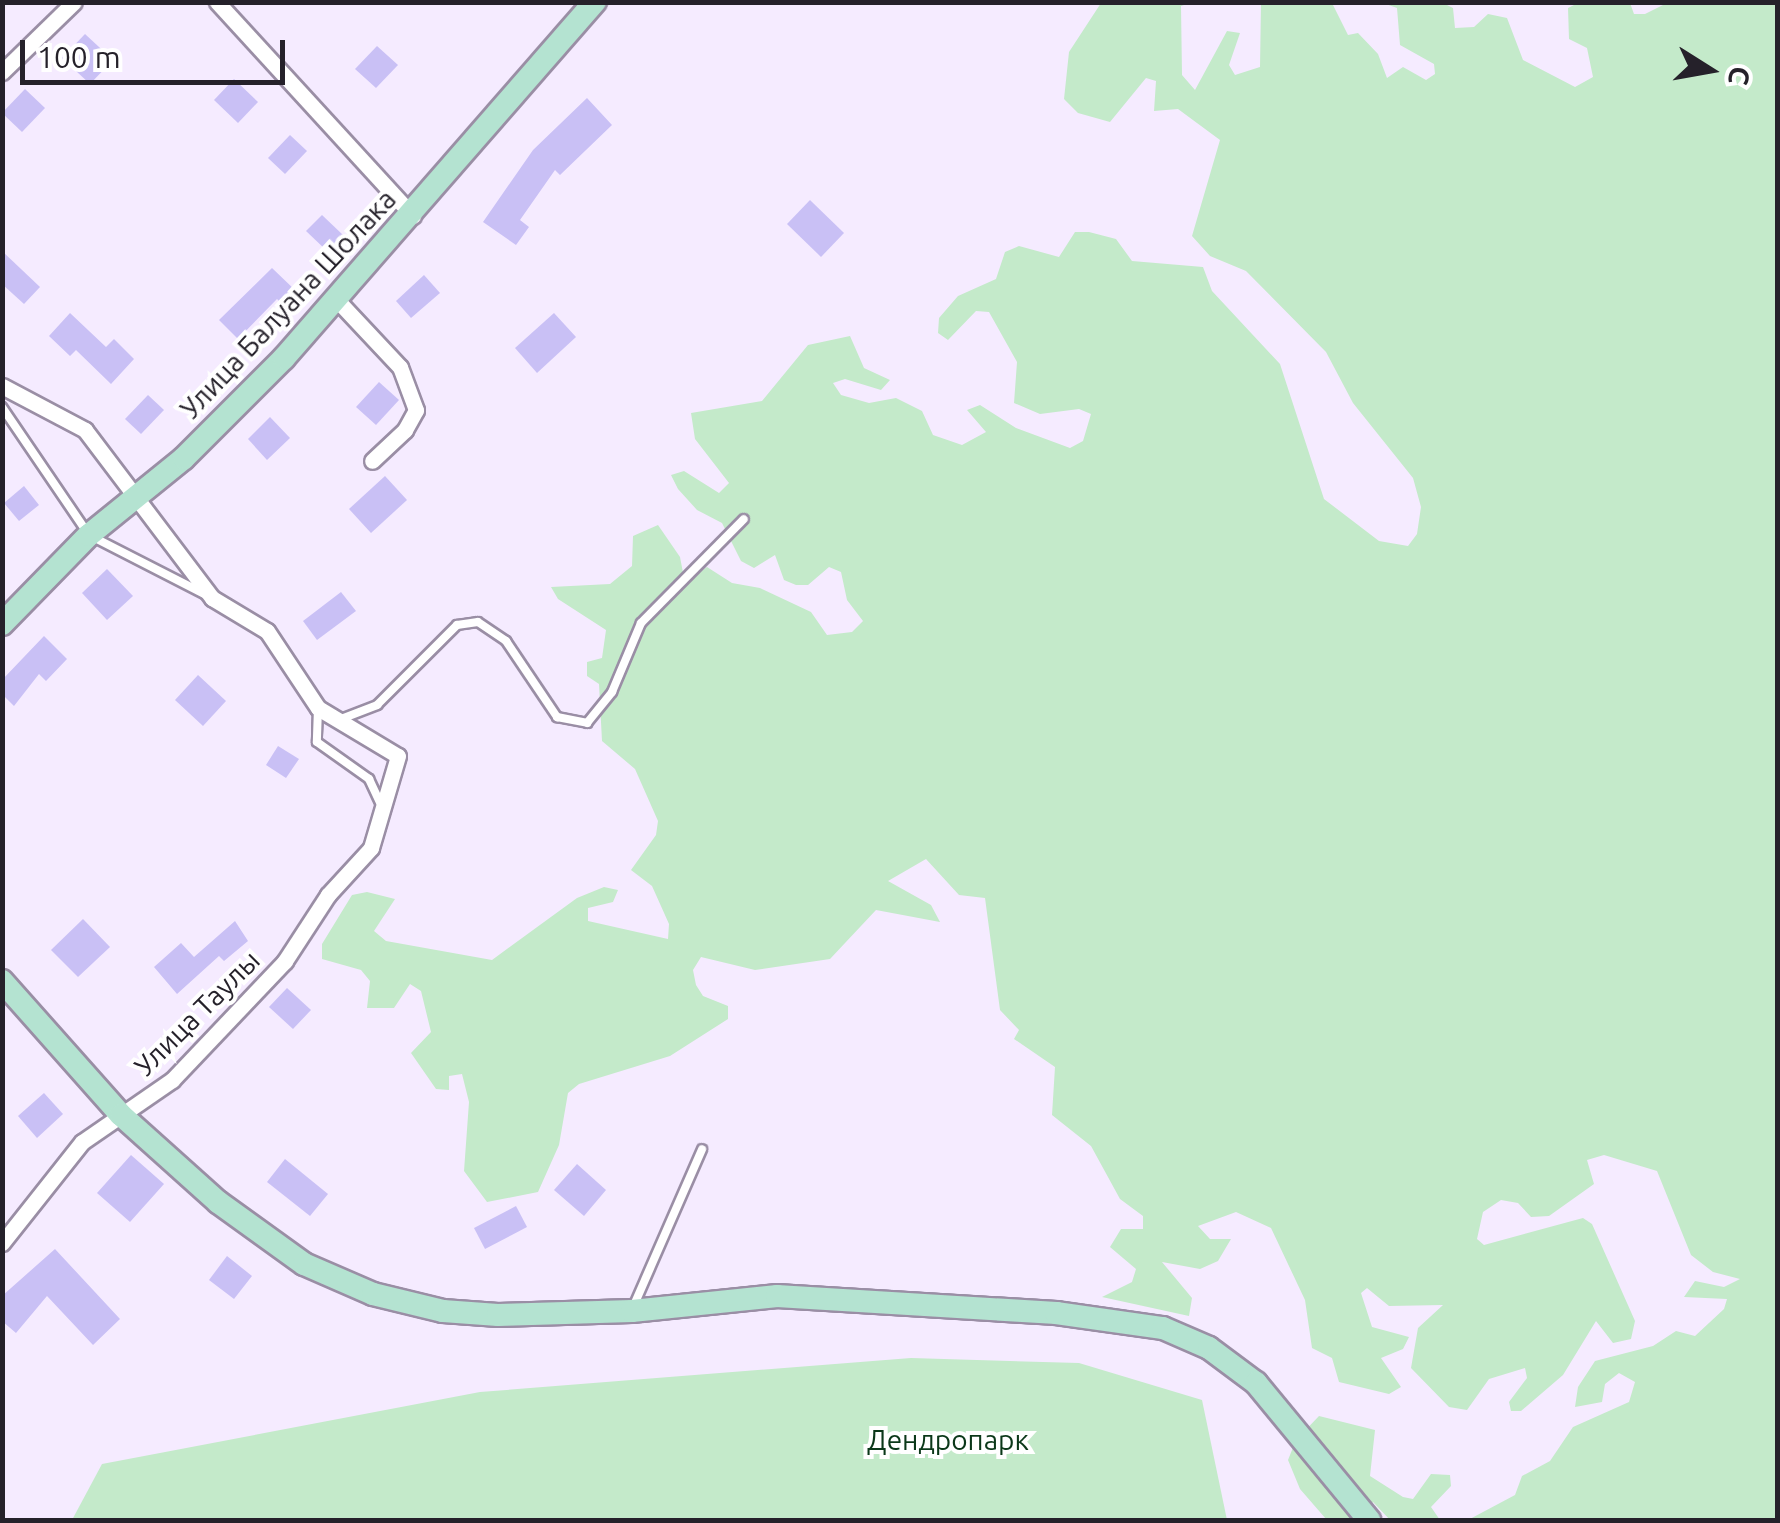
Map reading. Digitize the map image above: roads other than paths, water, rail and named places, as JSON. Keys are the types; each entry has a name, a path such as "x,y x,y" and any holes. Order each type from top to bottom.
{"street":[{"path":"2,72 74,2"},
{"path":"217,2 413,216"},
{"name":"Улица Балуана Шолака","path":"2,624 89,535 134,500 338,300 413,216 519,82 595,2"},
{"path":"338,300 400,368 416,410 372,460"},
{"path":"2,386 85,430 134,500 212,598 267,631 318,708 336,720"},
{"name":"Улица Таулы","path":"2,1243 82,1142 172,1080 285,961 328,895 371,848 398,756 393,748 336,720"},
{"path":"2,981 121,1115 266,1239 384,1298 498,1314 632,1311 776,1296 1056,1313 1164,1328 1209,1348 1256,1382 1370,1520"}],"lane":[{"path":"2,407 89,535 212,598"},
{"path":"336,720 377,705 457,625 478,622 506,640 557,718 587,723 612,692 640,623 744,519"},
{"path":"318,708 317,742 369,780 381,808"},
{"path":"632,1311 702,1149"}],"park label":[{"name":"Дендропарк","path":"948,1440"}]}
